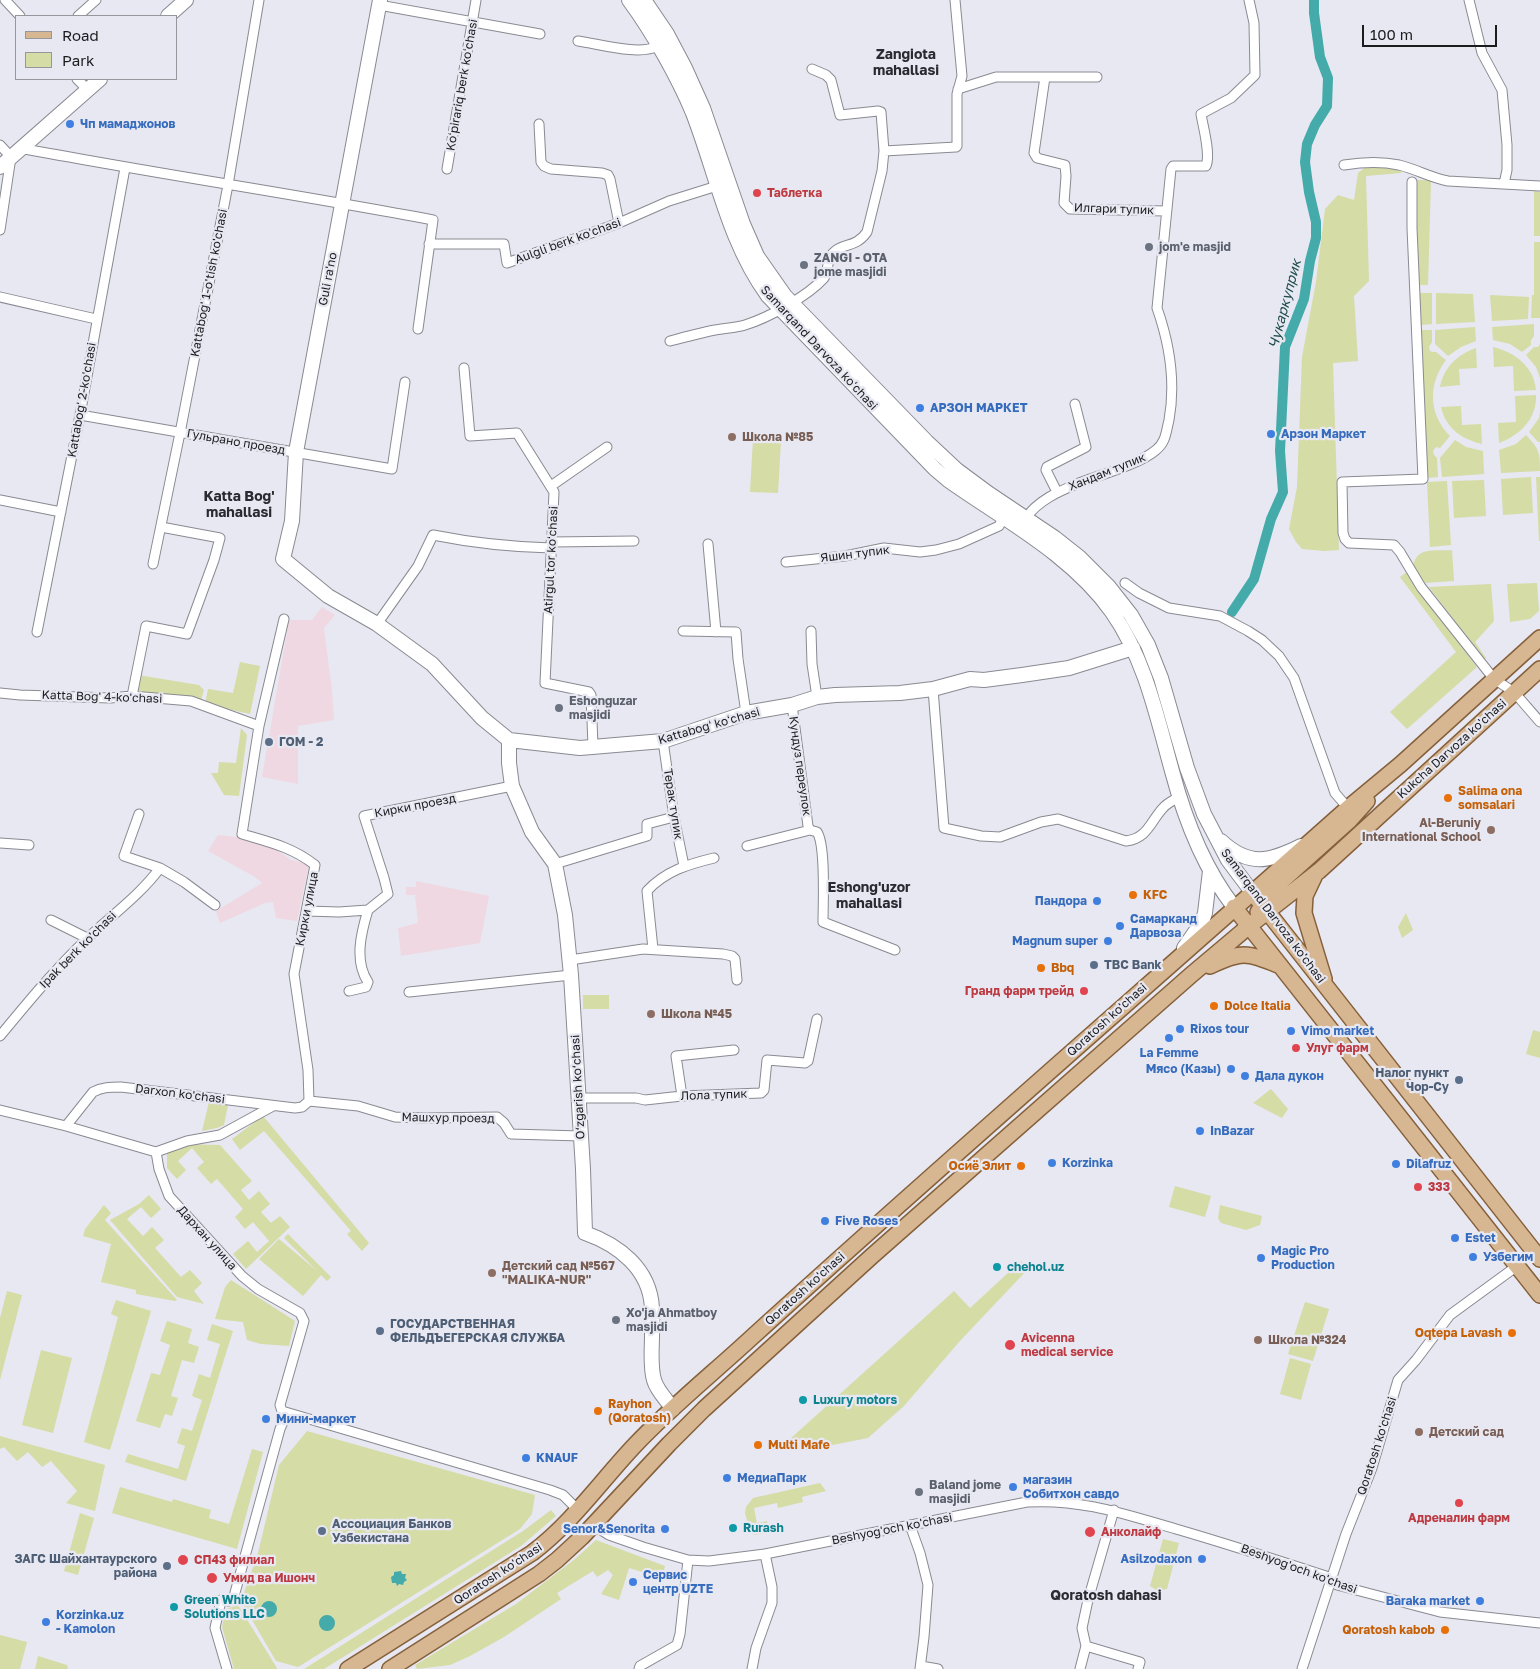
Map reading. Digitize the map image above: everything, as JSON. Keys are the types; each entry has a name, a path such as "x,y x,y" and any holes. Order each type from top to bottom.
{"main road":[{"name":"Kukcha Darvoza ko'chasi","path":"1252,892 1401,764 1540,638"},
{"name":"Kukcha Darvoza ko'chasi","path":"1241,917 1264,909 1319,871 1540,669"},
{"path":"1264,909 1272,889 1349,822 1401,764"},
{"path":"1319,871 1307,891 1303,907 1326,988"},
{"name":"Samarqand Darvoza ko'chasi","path":"1252,892 1540,1259"},
{"name":"Qoratosh ko'chasi","path":"390,1669 539,1574 575,1544 690,1423 814,1308 1191,976 1241,917 1252,892"},
{"path":"1119,1038 1148,1001 1241,917"},
{"name":"Samarqand Darvoza ko'chasi","path":"1241,917 1540,1295"},
{"name":"Qoratosh ko'chasi","path":"348,1669 532,1553 557,1532 637,1443 950,1158 1177,958 1241,917"},
{"path":"1191,976 1225,959 1240,954 1258,956 1280,966"},
{"path":"673,1409 690,1423"},
{"path":"578,1510 593,1525"},
{"path":"415,1627 426,1647"}],"street":[{"path":"5,0 19,15"},
{"path":"79,15 96,0"},
{"path":"169,15 186,0"},
{"name":"Kattabog' 1-o'tish ko'chasi","path":"153,564 228,185 259,0"},
{"name":"Koʻpirariq berk koʻchasi","path":"447,169 476,0"},
{"name":"Samarqand Darvoza koʻchasi","path":"629,0 675,75 692,112 731,227 746,262 756,278 786,306 909,433 948,480 1048,549 1080,574 1112,611 1132,648"},
{"name":"Samarqand Darvoza koʻchasi","path":"644,0 667,34 704,108 743,224 757,256 786,306"},
{"path":"884,151 958,146 958,89 962,76 955,0"},
{"name":"Хандам тупик","path":"1026,518 1030,510 1057,492 1148,457 1165,442 1170,411 1172,368 1164,328 1157,308 1172,166 1204,166 1208,164 1201,114 1231,98 1255,75 1254,22 1249,0"},
{"path":"1469,0 1482,53 1502,90 1507,145 1507,170 1504,184"},
{"path":"379,2 540,34"},
{"name":"Guli ra'no","path":"377,624 328,596 283,559 292,521 296,452 379,2"},
{"path":"578,41 634,50 652,50 658,46"},
{"path":"670,341 745,325 786,306 806,293 826,276 831,255 838,248 856,243 867,232 882,171 884,151 881,112 840,115 831,80 826,75 812,69"},
{"path":"958,89 996,77 1097,77"},
{"name":"Илгари тупик","path":"1045,77 1034,153 1037,158 1065,165 1064,203 1066,206 1070,209 1166,211"},
{"path":"78,80 88,90"},
{"path":"0,167 99,80"},
{"path":"539,124 541,162 544,166 551,169 608,175 619,223"},
{"path":"0,145 15,152 343,203 433,220 418,329"},
{"path":"0,230 15,152"},
{"path":"1344,165 1365,161 1400,166 1448,181 1540,186"},
{"name":"Kattabog' 2-ko'chasi","path":"37,632 80,415 124,168"},
{"path":"1412,182 1412,228 1424,480 1342,482 1343,533 1349,544 1394,545 1421,587 1494,679 1514,692 1540,722"},
{"name":"Aulgli berk koʻchasi","path":"429,244 504,244 507,263 619,223 669,201 717,186"},
{"path":"0,297 96,319"},
{"name":"Atirgul tor koʻchasi","path":"464,368 470,436 517,433 554,492 545,683 589,692 592,695 593,746"},
{"name":"Гульрано проезд","path":"80,415 392,469 405,382"},
{"path":"1057,492 1046,470 1047,467 1086,447 1074,404"},
{"name":"Samarqand Darvoza koʻchasi","path":"909,433 988,493"},
{"path":"551,486 608,447"},
{"name":"Samarqand Darvoza ko'chasi","path":"988,493 1026,518 1086,563 1131,614 1148,645 1158,671 1197,797 1212,832 1228,860 1252,892"},
{"path":"0,500 61,512"},
{"name":"Яшин тупик","path":"786,562 845,556 884,548 920,552 948,548 999,526 1003,518"},
{"path":"132,696 146,626 187,634 220,538 161,526"},
{"path":"510,740 482,718 432,664 377,624 418,566 433,535 511,547 634,541"},
{"path":"708,544 716,632"},
{"path":"1125,583 1139,593 1169,608 1220,616 1262,640 1274,652 1287,666 1294,678 1335,793 1348,808"},
{"name":"Кирки улица","path":"284,619 259,726 242,834 283,846 301,854 315,865 294,974 308,1070 308,1101"},
{"path":"683,631 736,632 746,713"},
{"path":"811,631 812,664 817,697"},
{"name":"Samarqand Darvoza ko'chasi","path":"1132,648 1147,683 1179,797 1194,838 1210,870 1241,917"},
{"name":"Kattabogʻ koʻchasi","path":"510,740 580,748 663,741 746,713 792,706 817,697 890,694 933,689 970,679 984,680 1069,668 1132,648"},
{"path":"933,689 944,828 981,836 1000,837 1041,822 1058,819 1126,841 1134,840 1143,835 1164,807 1179,797"},
{"name":"Katta Bog' 4-ko'chasi","path":"0,693 110,698 132,696 191,701 259,726"},
{"name":"Кундуз переулок","path":"792,706 808,826 810,830 817,832 819,836 822,858 824,922 895,950"},
{"name":"O‘zgarish ko‘chasi","path":"510,740 509,763 512,786 532,832 555,864 566,915 581,1136 585,1233 600,1238 618,1249 636,1265 644,1276 652,1306 651,1363 654,1382 673,1409"},
{"name":"Терак тупик","path":"663,741 674,817 684,866"},
{"path":"1172,772 1173,766 1178,762 1184,763 1188,768"},
{"name":"Кирки проезд","path":"368,910 388,894 364,816 512,786"},
{"path":"139,814 124,856 160,868 184,882 215,905"},
{"path":"555,864 647,836 647,824 674,817"},
{"path":"747,846 810,830"},
{"path":"1212,832 1234,853 1257,860 1280,856 1308,842"},
{"path":"0,843 29,845"},
{"path":"653,949 647,891 670,873 684,866 714,858"},
{"name":"Ipak berk ko'chasi","path":"0,1036 34,994 87,938 151,881 160,868"},
{"path":"1177,958 1202,922 1207,905 1210,870"},
{"path":"307,911 339,912 368,910 363,926 359,959 368,982 366,987 349,991"},
{"path":"51,920 87,938"},
{"path":"570,960 643,949 732,956 736,962 737,980"},
{"path":"409,992 571,975"},
{"name":"Лола тупик","path":"578,1098 636,1098 645,1100 763,1092 767,1060 808,1062 817,1020"},
{"path":"682,1096 676,1056 734,1050"},
{"name":"Darxon ko'chasi","path":"66,1126 93,1092 104,1088 121,1087 298,1108 308,1101"},
{"name":"Машхур проезд","path":"308,1101 358,1106 395,1117 497,1117 504,1123 510,1134 581,1136"},
{"path":"0,1110 66,1126 156,1152 186,1142 220,1135 273,1106"},
{"name":"Дархан улица","path":"156,1152 159,1169 169,1196 242,1276 258,1289 300,1313 304,1320 280,1405 282,1411 288,1413"},
{"name":"Qoratosh ko'chasi","path":"1302,1669 1346,1534 1372,1468 1398,1380 1416,1360 1450,1315 1517,1266"},
{"path":"227,1669 214,1628 215,1620 221,1600 229,1602 233,1600 280,1429 288,1413 550,1490 563,1495 578,1510"},
{"name":"Beshyog'och ko'chasi","path":"593,1525 609,1536 688,1560 730,1560 1028,1502 1066,1502 1114,1510 1332,1578 1337,1585 1440,1612 1540,1623"},
{"path":"1080,1669 1086,1646 1082,1628 1088,1600 1114,1510"},
{"path":"910,1525 920,1553 928,1585 920,1668 938,1669"},
{"path":"752,1669 756,1648 772,1603 772,1587 765,1554"},
{"path":"639,1669 640,1666 677,1645 680,1634 688,1560"},
{"path":"1086,1646 1140,1662 1138,1669"}],"shaded area":[{"path":"322,607 335,615 324,628 334,720 298,726 298,784 262,777 289,620 312,620"},
{"path":"218,835 237,837 274,848 291,860 309,864 297,921 276,918 273,902 265,903 220,923 216,911 262,883 255,877 208,851"},
{"path":"416,881 489,896 480,943 401,956 398,928 418,923 415,895 406,895 406,887 416,887"}],"green space":[{"path":"1368,165 1402,168 1401,173 1366,176 1369,281 1354,296 1358,361 1333,363 1339,550 1302,549 1289,529 1297,487 1302,357 1316,282 1325,209 1338,195 1354,200 1358,173"},
{"path":"1415,180 1431,180 1428,285 1419,285"},
{"path":"1534,191 1540,192 1540,236 1534,236"},
{"path":"1534,242 1540,242 1540,318 1531,318 1532,295 1534,295"},
{"path":"1419,293 1432,293 1432,324 1421,325"},
{"path":"1436,293 1473,294 1475,322 1436,324"},
{"path":"1490,295 1529,297 1528,319 1492,321"},
{"path":"1534,324 1534,336 1531,340 1531,345 1522,352 1510,344 1493,340 1492,327"},
{"path":"1475,327 1476,341 1461,347 1448,356 1435,344 1435,330"},
{"path":"1421,330 1432,330 1430,351 1436,352 1446,360 1436,379 1433,399 1434,409 1438,418 1450,436 1440,448 1436,447 1433,451 1437,458 1438,477 1427,478"},
{"path":"1540,344 1540,378 1536,367 1526,355"},
{"path":"1493,347 1508,352 1522,361 1531,374 1536,390 1514,391 1513,366 1494,367"},
{"path":"1476,348 1477,368 1459,369 1460,385 1440,387 1445,373 1452,363 1463,354"},
{"path":"1536,395 1534,412 1526,425 1514,436 1499,443 1498,423 1516,422 1515,396"},
{"path":"1461,406 1462,425 1481,424 1482,444 1456,432 1443,415 1441,407"},
{"path":"1540,412 1540,442 1538,442 1529,432 1539,418"},
{"path":"1526,435 1538,451 1540,471 1501,473 1499,450 1516,444"},
{"path":"753,439 781,441 778,493 750,492"},
{"path":"1455,440 1466,447 1483,451 1484,474 1442,477 1440,458"},
{"path":"1531,477 1533,513 1503,515 1501,479"},
{"path":"1536,477 1540,477 1540,541 1539,541"},
{"path":"1484,480 1486,516 1454,518 1452,481"},
{"path":"1447,481 1451,545 1430,547 1427,482"},
{"path":"1452,550 1454,581 1424,583 1413,568 1418,556 1427,551"},
{"path":"1408,571 1477,667 1407,729 1390,712 1456,652 1400,577"},
{"path":"1537,583 1539,611 1530,619 1510,622 1507,584"},
{"path":"1491,584 1494,621 1475,642 1486,658 1484,660 1429,587"},
{"path":"240,662 260,666 250,714 205,704 208,689 233,693"},
{"path":"138,675 199,685 204,690 201,700 135,691"},
{"path":"241,728 247,735 239,796 224,795 211,773 218,773 219,762 236,763"},
{"path":"1406,913 1413,930 1402,938 1398,927"},
{"path":"583,995 609,995 609,1009 583,1009"},
{"path":"1533,1030 1540,1032 1540,1058 1526,1054"},
{"path":"1271,1089 1288,1109 1282,1118 1253,1103"},
{"path":"209,1102 228,1105 224,1125 202,1131"},
{"path":"263,1116 369,1243 362,1251 347,1234 351,1231 264,1131 240,1150 232,1139"},
{"path":"178,1144 220,1145 252,1181 241,1190 249,1200 259,1191 270,1204 261,1212 271,1223 280,1216 290,1227 246,1269 233,1254 248,1241 257,1252 269,1241 253,1222 245,1229 235,1217 243,1209 217,1179 211,1184 197,1168 204,1162 192,1148 178,1161 186,1170 177,1179 167,1168 167,1151"},
{"path":"1175,1186 1211,1196 1205,1217 1169,1207"},
{"path":"149,1195 161,1209 151,1218 141,1207 127,1219 143,1236 152,1227 164,1240 155,1248 181,1277 190,1270 202,1283 194,1291 204,1304 177,1297 110,1220 139,1204"},
{"path":"104,1205 111,1213 105,1220 177,1300 136,1294 136,1290 101,1282 111,1244 83,1236 85,1229"},
{"path":"1220,1205 1262,1216 1260,1225 1246,1230 1221,1223 1218,1218"},
{"path":"288,1234 331,1277 327,1281 321,1275 303,1296 259,1259 279,1239 317,1271 284,1238"},
{"path":"1021,1261 1028,1269 959,1342 904,1406 868,1438 802,1451 790,1439 954,1291 970,1308"},
{"path":"231,1280 295,1321 289,1346 261,1344 247,1340 243,1322 215,1319 225,1287"},
{"path":"7,1291 22,1295 0,1380 0,1318"},
{"path":"116,1300 151,1311 110,1450 84,1442 118,1317 111,1314"},
{"path":"1305,1302 1329,1309 1313,1361 1288,1354"},
{"path":"167,1321 192,1329 188,1343 199,1347 194,1363 182,1360 171,1396 178,1398 172,1416 165,1414 160,1428 136,1421 151,1373 160,1375 170,1345 160,1341"},
{"path":"212,1324 233,1331 186,1481 125,1462 128,1454 178,1469 185,1446 177,1443 182,1428 192,1431 202,1400 192,1396 199,1374 210,1378 220,1344 207,1340"},
{"path":"41,1350 72,1358 53,1433 22,1425"},
{"path":"1290,1358 1311,1364 1301,1400 1280,1394"},
{"path":"307,1431 535,1495 532,1514 520,1529 298,1667 276,1661 241,1601 258,1553 279,1465"},
{"path":"0,1436 105,1465 95,1511 66,1503 77,1491 51,1461 42,1467 28,1452 17,1461 4,1447 0,1449"},
{"path":"252,1449 263,1452 237,1549 112,1513 120,1487 172,1502 173,1499 211,1510 209,1518 229,1524"},
{"path":"820,1483 826,1491 802,1497 803,1502 778,1508 777,1503 754,1508 757,1523 767,1521 770,1533 754,1535 750,1531 745,1513 746,1507 753,1498"},
{"path":"551,1510 556,1516 521,1546 324,1669 304,1669 523,1531"},
{"path":"80,1513 94,1518 78,1575 64,1571"},
{"path":"1163,1539 1179,1543 1167,1589 1158,1591 1150,1586"},
{"path":"596,1540 665,1566 662,1578 629,1568 619,1600 601,1594 613,1575 608,1570 597,1577 593,1571 557,1593 561,1599 504,1637 470,1656 450,1665 417,1669 415,1665 516,1604 575,1559"},
{"path":"238,1605 277,1669 234,1669 222,1627 226,1609"},
{"path":"0,1635 27,1642 20,1669 0,1669"},
{"path":"38,1656 67,1665 68,1669 35,1669"}],"water":[{"path":"401,1571 402,1574 406,1574 405,1578 407,1580 403,1585 399,1584 397,1586 396,1583 392,1583 391,1577 394,1575 394,1572"},
{"path":"269,1601 277,1609 269,1617 261,1609"},
{"path":"327,1615 335,1623 327,1631 319,1623"}],"waterway":[{"name":"Чукаркуприк","path":"1232,612 1254,579 1271,519 1283,492 1280,451 1285,347 1304,299 1316,238 1316,222 1305,162 1307,144 1315,125 1327,106 1328,78 1320,57 1314,0"}],"place":[{"name":"Чп мамаджонов","path":"70,124"},
{"name":"Таблетка","path":"757,193"},
{"name":"jom'e masjid","path":"1149,247"},
{"name":"ZANGI - OTA jome masjidi","path":"804,265"},
{"name":"АРЗОН МАРКЕТ","path":"920,408"},
{"name":"Арзон Маркет","path":"1271,434"},
{"name":"Школа №85","path":"732,437"},
{"name":"Eshonguzar masjidi","path":"559,708"},
{"name":"ГОМ - 2","path":"269,742"},
{"name":"Salima ona somsalari","path":"1448,798"},
{"name":"Al-Beruniy International School","path":"1491,830"},
{"name":"KFC","path":"1133,895"},
{"name":"Пандора","path":"1097,901"},
{"name":"Самарканд Дарвоза","path":"1120,926"},
{"name":"Magnum super","path":"1108,941"},
{"name":"TBC Bank","path":"1094,965"},
{"name":"Bbq","path":"1041,968"},
{"name":"Гранд фарм трейд","path":"1084,991"},
{"name":"Dolce Italia","path":"1214,1006"},
{"name":"Школа №45","path":"651,1014"},
{"name":"Rixos tour","path":"1180,1029"},
{"name":"Vimo market","path":"1291,1031"},
{"name":"La Femme","path":"1169,1038"},
{"name":"Улуг фарм","path":"1296,1048"},
{"name":"Мясо (Казы)","path":"1231,1069"},
{"name":"Дала дукон","path":"1245,1076"},
{"name":"Налог пункт Чор-Су","path":"1459,1080"},
{"name":"InBazar","path":"1200,1131"},
{"name":"Korzinka","path":"1052,1163"},
{"name":"Dilafruz","path":"1396,1164"},
{"name":"Осиё Элит","path":"1021,1166"},
{"name":"333","path":"1418,1187"},
{"name":"Five Roses","path":"825,1221"},
{"name":"Estet","path":"1455,1238"},
{"name":"Узбегим","path":"1473,1257"},
{"name":"Magic Pro Production","path":"1261,1258"},
{"name":"chehol.uz","path":"997,1267"},
{"name":"Детский сад №567 \"MALIKA-NUR\"","path":"492,1273"},
{"name":"Xo'ja Ahmatboy masjidi","path":"616,1320"},
{"name":"ГОСУДАРСТВЕННАЯ ФЕЛЬДЪЕГЕРСКАЯ СЛУЖБА","path":"380,1331"},
{"name":"Oqtepa Lavash","path":"1512,1333"},
{"name":"Школа №324","path":"1258,1340"},
{"name":"Avicenna medical service","path":"1010,1345"},
{"name":"Luxury motors","path":"803,1400"},
{"name":"Rayhon (Qoratosh)","path":"598,1411"},
{"name":"Мини-маркет","path":"266,1419"},
{"name":"Детский сад","path":"1419,1432"},
{"name":"Multi Mafe","path":"758,1445"},
{"name":"KNAUF","path":"526,1458"},
{"name":"МедиаПарк","path":"727,1478"},
{"name":"магазин Собитхон савдо","path":"1013,1487"},
{"name":"Baland jome masjidi","path":"919,1492"},
{"name":"Адреналин фарм","path":"1459,1503"},
{"name":"Rurash","path":"733,1528"},
{"name":"Senor&Senorita","path":"665,1529"},
{"name":"Ассоциация Банков Узбекистана","path":"322,1531"},
{"name":"Анколайф","path":"1090,1532"},
{"name":"Asilzodaxon","path":"1202,1559"},
{"name":"СП43 филиал","path":"183,1560"},
{"name":"ЗАГС Шайхантаурского района","path":"167,1566"},
{"name":"Умид ва Ишонч","path":"212,1578"},
{"name":"Сервис центр UZTE","path":"633,1582"},
{"name":"Baraka market","path":"1480,1601"},
{"name":"Green White Solutions LLC","path":"174,1607"},
{"name":"Korzinka.uz - Kamolon","path":"46,1622"},
{"name":"Qoratosh kabob","path":"1445,1630"}],"district":[{"name":"Zangiota mahallasi","path":"906,64"},
{"name":"Katta Bog' mahallasi","path":"239,506"},
{"name":"Eshong'uzor mahallasi","path":"869,896"},
{"name":"Qoratosh dahasi","path":"1106,1596"}]}
